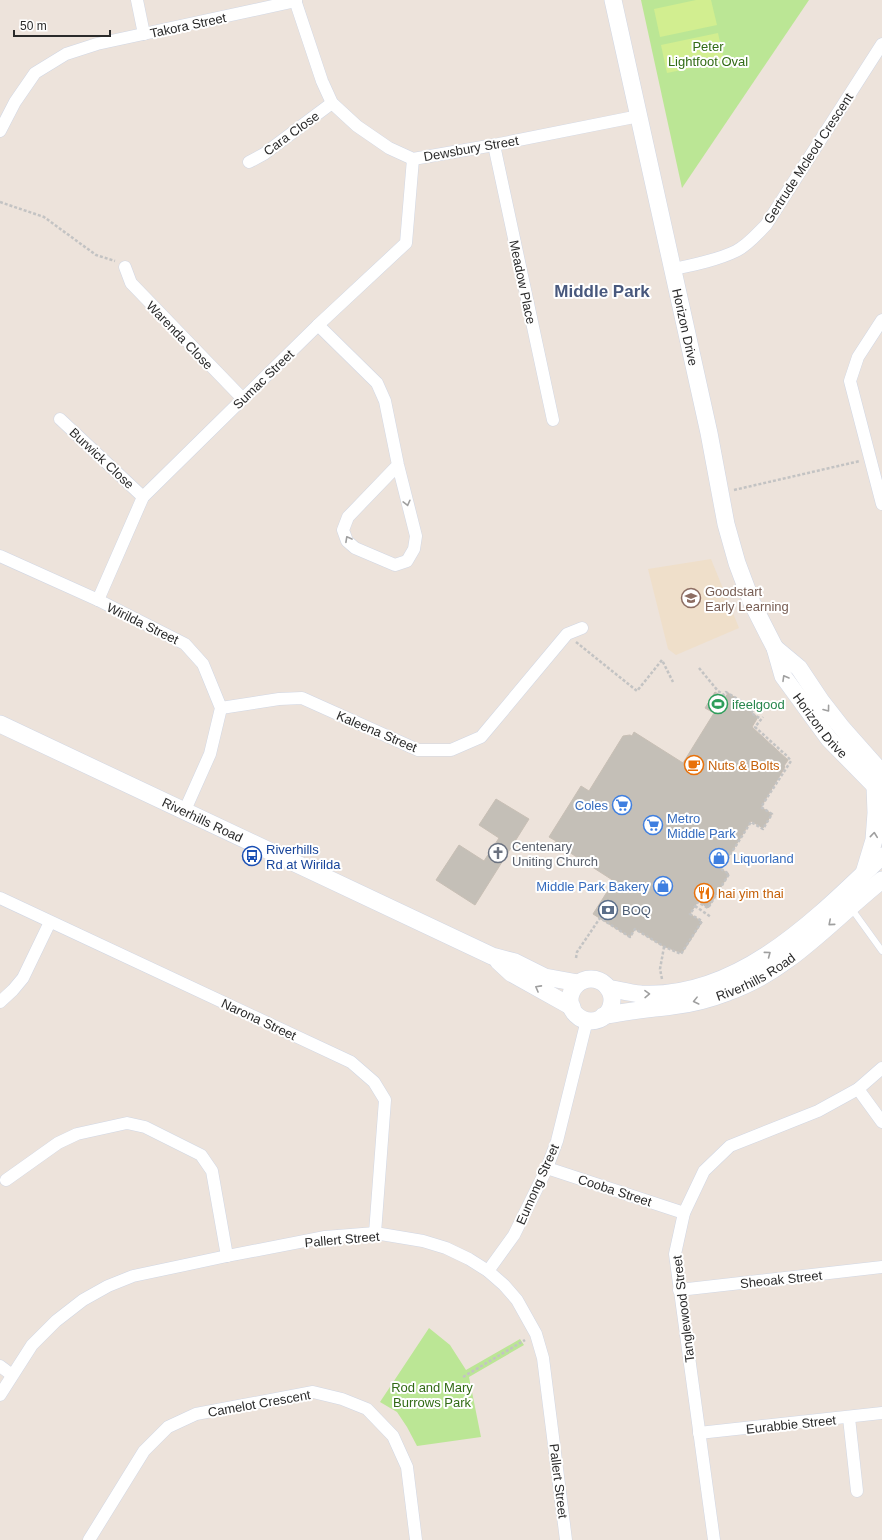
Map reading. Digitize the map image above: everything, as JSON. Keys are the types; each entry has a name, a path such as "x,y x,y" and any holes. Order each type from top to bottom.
{"street":[{"path":"137,0 144,34"},
{"name":"Horizon Drive","path":"614,0 674,269 721,493 726,524 737,563 752,603 775,648 783,676 830,739 880,784"},
{"name":"Takora Street","path":"0,131 15,102 35,73 66,54 97,44 296,1"},
{"name":"Dewsbury Street","path":"296,1 322,81 332,103 357,126 390,148 413,159 494,145 640,116"},
{"name":"Gertrude Mcleod Crescent","path":"674,269 695,265 736,252 748,243 766,225 882,44"},
{"name":"Cara Close","path":"249,162 264,154 332,103"},
{"name":"Meadow Place","path":"494,145 553,420"},
{"name":"Sumac Street","path":"98,600 143,497 318,325 406,243 413,159"},
{"name":"Warenda Close","path":"125,267 130,283 243,399"},
{"path":"882,320 858,357 850,380 875,463 882,504"},
{"path":"318,325 377,383 385,401 398,465 416,536 414,549 407,561 395,565 355,548 347,542 343,530 348,517 398,465"},
{"name":"Burwick Close","path":"60,419 143,497"},
{"name":"Wirilda Street","path":"0,556 98,600 185,644 203,664 221,708"},
{"name":"Kaleena Street","path":"221,708 279,699 302,698 418,750 450,750 481,737 567,634 582,628"},
{"path":"185,810 210,754 221,708"},
{"name":"Riverhills Road","path":"0,724 492,956 515,962 546,977 578,983"},
{"path":"864,873 874,840 880,784"},
{"name":"Riverhills Road","path":"608,988 642,994 661,993 693,988 727,977 761,960 789,939 834,901 882,856"},
{"name":"Riverhills Road","path":"595,1018 621,1012 674,1006 694,1002 728,993 752,983 774,970 796,953 882,880"},
{"name":"Narona Street","path":"0,898 351,1062 374,1082 385,1100 375,1233"},
{"path":"0,1002 23,978 50,922"},
{"name":"Riverhills Road","path":"492,956 511,973 572,1007"},
{"path":"590,979 603,983 611,994 612,1002 610,1009 595,1018 580,1017 572,1007 571,994 578,983 590,979"},
{"name":"Eumong Street","path":"488,1271 514,1235 547,1168 557,1141 595,1018"},
{"name":"Tanglewood Street","path":"714,1540 675,1254 684,1213 704,1171 730,1146 818,1111 858,1089 882,1068"},
{"path":"858,1089 882,1122"},
{"path":"6,1180 58,1143 77,1134 127,1123 145,1127 201,1155 212,1171 226,1256"},
{"name":"Cooba Street","path":"547,1168 684,1213"},
{"name":"Pallert Street","path":"0,1395 32,1345 56,1321 83,1300 108,1286 133,1276 324,1237 375,1233 422,1241 446,1248 470,1259 488,1271 504,1285 517,1300 536,1334 542,1358 566,1540"},
{"name":"Sheoak Street","path":"679,1290 882,1267"},
{"path":"0,1366 12,1375"},
{"name":"Camelot Crescent","path":"89,1540 144,1451 168,1427 196,1414 313,1392 342,1399 367,1409 393,1436 407,1467 416,1540"},
{"name":"Eurabbie Street","path":"699,1433 848,1418 882,1413"},
{"path":"848,1418 857,1491"}],"lane":[{"path":"850,906 882,951"}],"path":[{"path":"0,202 44,217 96,255 111,259 125,267"},
{"path":"721,493 875,463"},
{"path":"567,634 637,691 662,660 664,661 673,682"},
{"path":"576,958 577,952 600,918 630,937 636,929 664,947 682,954 702,922 690,914 695,906 698,902 708,908 730,874 721,869 751,822 763,829 772,814 761,807 790,761 787,756 755,727 762,718 752,713 754,709 726,692 724,695 718,691 699,668"},
{"path":"695,906 712,917"},
{"path":"662,982 660,969 664,947"},
{"path":"464,1377 536,1334"}],"shaded area":[{"name":"Goodstart Early Learning","path":"711,559 739,628 676,655 668,649 648,569"}],"green space":[{"name":"Peter Lightfoot Oval","path":"641,0 809,0 682,188"},
{"path":"696,0 711,0 717,25 660,37 654,9"},
{"path":"718,33 724,61 667,73 661,45"},
{"name":"Rod and Mary Burrows Park","path":"429,1328 450,1345 466,1370 520,1339 524,1345 469,1377 481,1437 417,1446 397,1412 380,1402"}],"building":[{"name":"Metro Middle Park","path":"715,692 725,698 728,693 753,709 751,713 758,717 752,727 788,760 761,807 772,814 763,828 751,821 721,869 729,874 708,908 698,901 690,914 702,922 682,953 663,946 635,929 630,937 593,914 614,881 555,843 556,841 549,837 581,786 589,791 623,736 632,736 634,732 683,763 714,713 705,708"},
{"name":"Centenary Uniting Church","path":"496,799 529,819 475,905 436,880 459,845 484,861 499,838 479,825"}],"place":[{"name":"Goodstart Early Learning","path":"691,598"},
{"name":"ifeelgood","path":"718,704"},
{"name":"Nuts & Bolts","path":"694,765"},
{"name":"Coles","path":"622,805"},
{"name":"Metro Middle Park","path":"653,825"},
{"name":"Centenary Uniting Church","path":"498,853"},
{"name":"Riverhills Rd at Wirilda","path":"252,856"},
{"name":"Liquorland","path":"719,858"},
{"name":"Middle Park Bakery","path":"663,886"},
{"name":"hai yim thai","path":"704,893"},
{"name":"BOQ","path":"608,910"}],"district":[{"name":"Middle Park","path":"602,291"}]}
